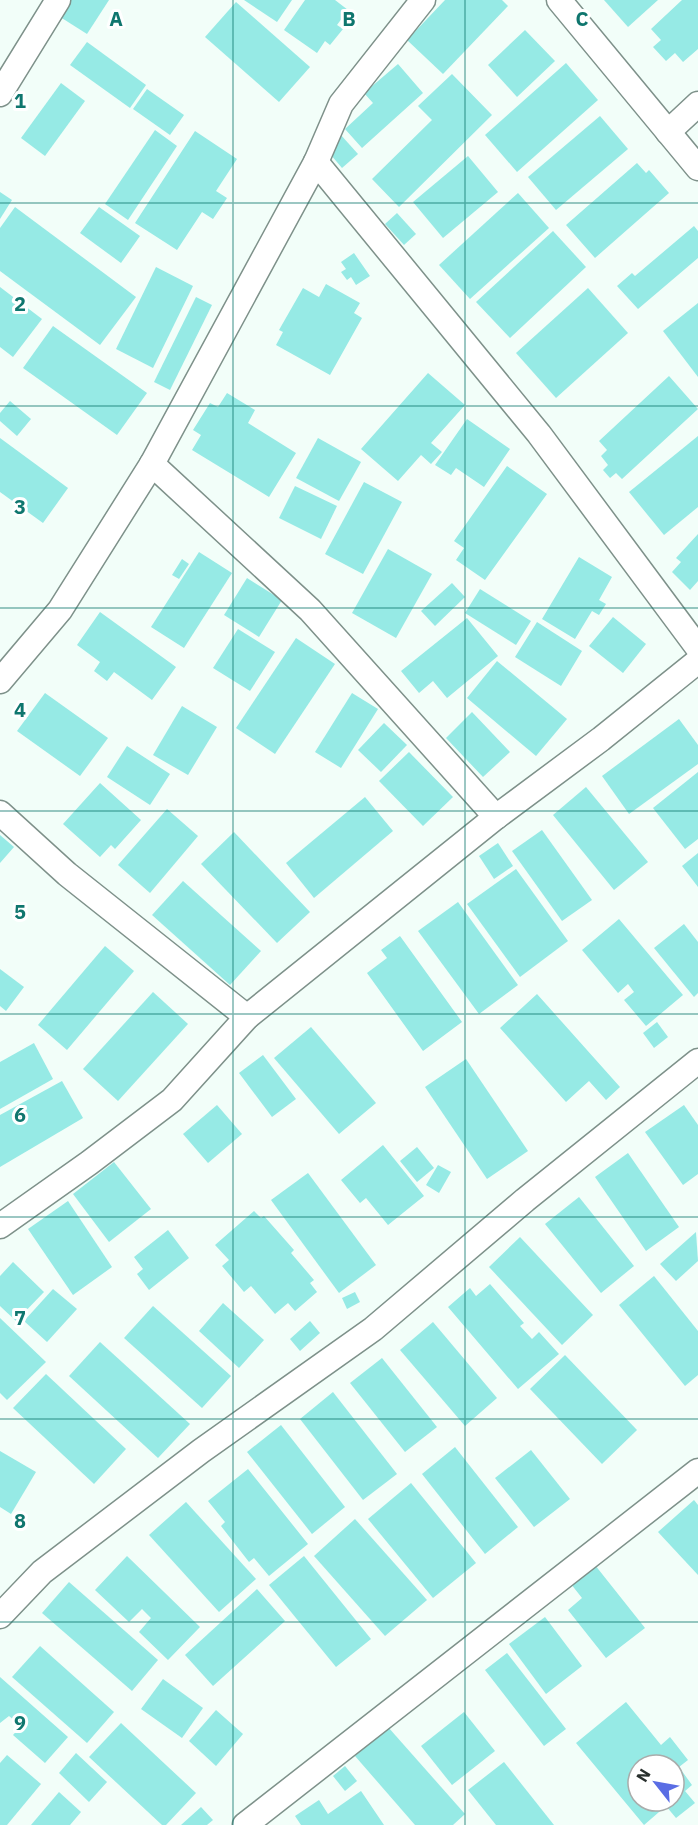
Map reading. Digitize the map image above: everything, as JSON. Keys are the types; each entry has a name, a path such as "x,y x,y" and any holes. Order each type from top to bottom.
{"street":[{"path":"0,94 58,0"},
{"path":"0,681 60,610 152,464 316,162 341,104 423,0"},
{"path":"559,0 698,168"},
{"path":"668,132 698,104"},
{"path":"316,162 538,434 698,648"},
{"path":"152,464 310,610 496,817"},
{"path":"0,1226 172,1100 247,1017 496,817 601,739 698,661"},
{"path":"0,813 67,874 247,1017"},
{"path":"0,1616 42,1572 201,1451 373,1329 525,1200 698,1061"},
{"path":"245,1825 698,1471"}],"building":[{"path":"66,0 109,0 87,34 57,15"},
{"path":"244,0 292,0 277,22"},
{"path":"305,0 335,0 348,10 337,25 343,29 330,45 325,41 317,53 284,30"},
{"path":"445,0 502,0 508,6 443,74 407,40"},
{"path":"604,0 658,0 628,27"},
{"path":"682,0 698,0 698,49 683,62 675,53 666,61 653,47 661,40 651,29"},
{"path":"236,2 310,67 279,102 205,37"},
{"path":"525,30 555,61 517,97 488,65"},
{"path":"87,42 146,85 130,108 70,65"},
{"path":"566,63 598,100 517,172 485,135"},
{"path":"398,64 423,93 362,148 345,129 373,103 364,93"},
{"path":"452,74 492,115 399,207 372,179 432,120 418,106"},
{"path":"61,83 85,101 45,156 21,138"},
{"path":"147,89 184,115 170,135 133,109"},
{"path":"600,116 628,149 556,210 528,177"},
{"path":"155,130 177,146 128,220 105,204"},
{"path":"195,131 237,159 216,191 227,198 213,219 202,212 177,250 135,223"},
{"path":"340,134 358,154 342,168 325,148"},
{"path":"468,156 498,192 443,238 413,202"},
{"path":"637,163 646,173 649,170 669,193 595,258 566,225"},
{"path":"0,192 12,200 0,219"},
{"path":"518,193 549,228 470,299 439,265"},
{"path":"15,207 136,297 100,345 0,271 0,228"},
{"path":"99,207 140,236 121,263 80,233"},
{"path":"397,213 416,234 404,245 385,224"},
{"path":"694,226 698,231 698,258 638,309 617,286 632,273 635,276"},
{"path":"553,231 586,267 510,338 476,302"},
{"path":"354,253 370,276 356,285 351,277 347,280 341,272 346,269 341,262"},
{"path":"156,267 193,286 153,368 116,349"},
{"path":"326,284 360,303 354,313 362,318 330,375 276,345 283,332 279,330 303,288 319,297"},
{"path":"0,287 42,319 13,357 0,347"},
{"path":"588,288 628,333 556,398 516,353"},
{"path":"196,297 212,305 170,390 154,382"},
{"path":"698,303 698,377 663,331"},
{"path":"53,326 147,393 117,435 23,368"},
{"path":"428,373 465,405 431,443 442,452 431,464 421,455 398,481 361,449"},
{"path":"669,376 698,409 622,479 616,473 610,478 603,470 608,465 601,456 607,450 599,441"},
{"path":"227,393 255,410 248,423 296,453 269,497 192,450 201,435 193,430 210,403 218,407"},
{"path":"10,401 31,419 17,436 0,421 0,413"},
{"path":"467,419 510,449 484,487 456,468 451,475 435,465"},
{"path":"698,436 698,507 664,535 629,492"},
{"path":"0,438 68,488 43,523 0,492"},
{"path":"318,438 361,462 339,501 296,478"},
{"path":"507,466 547,494 485,580 456,560 464,548 454,541"},
{"path":"364,482 402,502 363,574 325,554"},
{"path":"295,486 337,506 321,539 279,518"},
{"path":"698,534 698,581 690,590 672,572 681,562 676,558"},
{"path":"388,549 432,574 396,638 352,613"},
{"path":"199,552 232,573 184,648 151,627"},
{"path":"579,557 612,577 599,600 606,604 599,615 592,611 575,639 542,619"},
{"path":"182,559 189,564 179,579 172,575"},
{"path":"247,578 282,600 259,637 224,615"},
{"path":"452,583 465,597 435,626 421,611"},
{"path":"480,589 531,621 516,645 465,613"},
{"path":"100,612 176,667 152,700 114,672 107,681 94,671 100,662 77,645"},
{"path":"613,617 646,644 623,673 589,646"},
{"path":"467,618 498,656 447,698 433,681 419,693 401,671"},
{"path":"537,622 582,651 561,686 515,657"},
{"path":"238,629 275,652 250,691 213,668"},
{"path":"296,638 335,664 275,754 236,728"},
{"path":"497,661 567,719 536,756 467,698"},
{"path":"45,693 108,738 80,776 17,731"},
{"path":"352,693 378,709 341,768 315,752"},
{"path":"182,706 217,727 188,775 153,755"},
{"path":"472,712 510,752 483,777 446,738"},
{"path":"679,719 698,745 698,764 629,814 602,776"},
{"path":"384,723 407,745 381,772 358,750"},
{"path":"127,746 170,774 150,805 107,777"},
{"path":"409,752 453,797 423,826 379,781"},
{"path":"698,772 698,839 685,849 653,808"},
{"path":"100,783 141,820 115,849 111,845 100,857 63,824"},
{"path":"586,787 648,862 614,890 553,815"},
{"path":"365,797 393,831 314,898 286,863"},
{"path":"167,809 198,836 150,893 118,865"},
{"path":"542,830 592,900 562,921 512,851"},
{"path":"234,832 310,912 277,943 201,864"},
{"path":"0,835 14,847 0,863"},
{"path":"498,843 513,866 494,879 479,856"},
{"path":"698,853 698,887 682,866"},
{"path":"516,869 568,941 520,977 467,904"},
{"path":"183,881 261,951 230,985 152,915"},
{"path":"458,902 518,985 479,1014 418,931"},
{"path":"619,919 683,995 646,1026 624,1000 634,992 628,984 618,993 582,950"},
{"path":"684,924 698,942 698,993 694,997 654,948"},
{"path":"400,936 462,1022 423,1051 367,973 387,958 381,950"},
{"path":"105,946 134,971 67,1050 38,1025"},
{"path":"0,969 24,987 6,1011 0,1006"},
{"path":"153,992 188,1024 118,1101 83,1069"},
{"path":"537,994 620,1087 606,1100 589,1081 566,1102 500,1028"},
{"path":"657,1022 668,1037 654,1048 643,1033"},
{"path":"311,1027 376,1103 339,1134 274,1058"},
{"path":"34,1043 53,1079 0,1109 0,1062"},
{"path":"263,1055 296,1099 272,1117 239,1073"},
{"path":"466,1059 528,1151 487,1179 425,1087"},
{"path":"62,1081 83,1118 0,1167 0,1115"},
{"path":"217,1105 242,1134 208,1163 183,1134"},
{"path":"684,1105 698,1125 698,1174 683,1185 645,1132"},
{"path":"383,1145 424,1196 388,1225 366,1198 360,1203 341,1180"},
{"path":"417,1147 434,1168 417,1182 400,1161"},
{"path":"628,1153 679,1227 646,1251 595,1177"},
{"path":"114,1162 151,1209 109,1242 73,1194"},
{"path":"438,1165 451,1172 439,1193 426,1185"},
{"path":"308,1173 376,1265 339,1293 271,1200"},
{"path":"579,1197 634,1266 601,1293 545,1224"},
{"path":"68,1201 112,1267 73,1295 28,1229"},
{"path":"254,1211 261,1218 264,1216 294,1250 291,1253 314,1280 310,1283 317,1292 295,1311 288,1303 275,1314 251,1286 244,1292 222,1266 229,1260 215,1245"},
{"path":"168,1230 189,1258 149,1290 137,1274 143,1269 134,1257"},
{"path":"696,1232 698,1261 676,1281 660,1264"},
{"path":"520,1237 593,1315 562,1345 489,1267"},
{"path":"13,1262 44,1292 16,1321 0,1306 0,1276"},
{"path":"654,1276 698,1331 698,1375 685,1386 619,1305"},
{"path":"490,1284 524,1323 520,1326 532,1339 539,1332 559,1354 518,1389 448,1307 470,1288 476,1296"},
{"path":"53,1289 77,1309 47,1342 24,1321"},
{"path":"355,1292 360,1302 347,1309 342,1298"},
{"path":"223,1303 264,1340 239,1368 199,1331"},
{"path":"153,1306 231,1376 202,1408 124,1338"},
{"path":"0,1318 46,1362 7,1400 0,1393"},
{"path":"310,1321 320,1333 300,1351 290,1339"},
{"path":"433,1322 497,1398 465,1426 400,1350"},
{"path":"100,1342 190,1424 158,1458 69,1376"},
{"path":"565,1355 637,1430 602,1464 530,1389"},
{"path":"382,1358 437,1427 405,1452 350,1383"},
{"path":"46,1374 126,1449 94,1484 13,1408"},
{"path":"333,1392 397,1474 363,1500 300,1419"},
{"path":"281,1425 345,1507 312,1534 247,1452"},
{"path":"455,1447 518,1527 485,1554 422,1474"},
{"path":"531,1450 570,1499 534,1527 495,1478"},
{"path":"0,1451 36,1472 11,1514 0,1507"},
{"path":"248,1469 308,1544 269,1576 254,1558 249,1562 221,1526 225,1522 208,1501"},
{"path":"411,1483 476,1563 433,1598 368,1519"},
{"path":"694,1500 698,1505 698,1575 658,1532"},
{"path":"186,1502 256,1579 219,1612 149,1535"},
{"path":"355,1519 427,1600 385,1636 314,1556"},
{"path":"127,1556 200,1627 168,1660 139,1632 151,1618 142,1609 129,1622 95,1590"},
{"path":"304,1556 371,1639 336,1667 269,1585"},
{"path":"591,1560 645,1628 606,1658 568,1610 582,1598 567,1579"},
{"path":"69,1582 158,1660 132,1691 42,1613"},
{"path":"257,1589 285,1621 213,1686 185,1655"},
{"path":"545,1617 582,1666 546,1694 509,1644"},
{"path":"40,1646 114,1712 87,1743 12,1677"},
{"path":"507,1653 566,1729 544,1746 485,1670"},
{"path":"0,1677 68,1737 45,1763 13,1735 21,1726 9,1716 0,1723"},
{"path":"163,1679 203,1708 182,1738 141,1709"},
{"path":"626,1702 661,1745 670,1737 683,1753 626,1753 626,1803 576,1743"},
{"path":"216,1710 243,1734 216,1766 189,1741"},
{"path":"464,1712 495,1751 452,1785 421,1746"},
{"path":"121,1723 196,1793 166,1825 162,1825 89,1757"},
{"path":"388,1727 465,1814 453,1825 415,1825 355,1756"},
{"path":"76,1753 107,1782 89,1802 59,1773"},
{"path":"7,1755 41,1784 7,1825 0,1825 0,1763"},
{"path":"504,1762 554,1825 496,1825 468,1790"},
{"path":"345,1766 357,1781 345,1791 333,1776"},
{"path":"686,1777 692,1785 686,1790"},
{"path":"361,1791 384,1825 301,1825 295,1816 319,1800 328,1814"},
{"path":"59,1792 81,1812 70,1825 31,1825"},
{"path":"686,1792 695,1803 686,1810"},
{"path":"201,1807 213,1820 207,1825 181,1825"},
{"path":"634,1813 658,1813 644,1825"},
{"path":"672,1813 682,1813 676,1818"}]}
